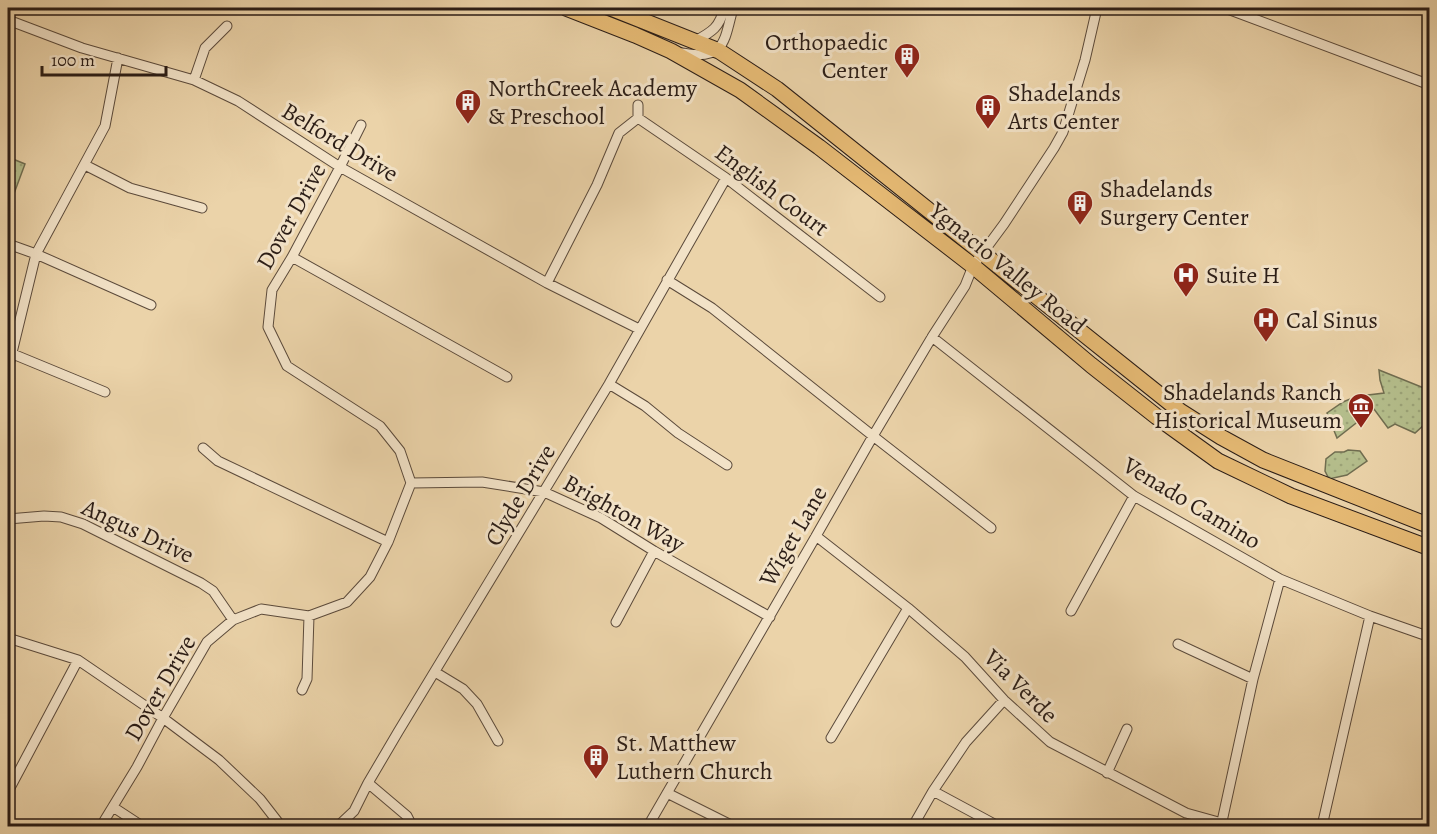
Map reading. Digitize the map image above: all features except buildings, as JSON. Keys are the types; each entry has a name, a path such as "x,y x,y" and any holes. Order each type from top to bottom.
{"highway":[{"name":"Ygnacio Valley Road","path":"566,8 671,51 740,90 819,147 973,266 1091,365 1218,461 1291,496 1430,548"},
{"name":"Ygnacio Valley Road","path":"611,8 718,51 777,89 1180,411 1221,437 1263,460 1430,526"}],"street":[{"path":"695,41 710,33 719,24 724,8"},
{"path":"671,51 693,55 718,51 724,41 733,8"},
{"name":"Wiget Lane","path":"648,826 873,436 965,286 973,266 1034,182 1063,132 1085,60 1097,8"},
{"path":"1225,8 1430,85"},
{"name":"Belford Drive","path":"8,20 82,48 194,80 238,101 340,167 547,283 639,329"},
{"path":"194,80 205,48 227,26"},
{"path":"8,369 9,352 36,254 105,126 118,58"},
{"path":"547,283 597,185 619,133 638,118 638,105"},
{"name":"English Court","path":"638,118 726,178 880,297"},
{"name":"Dover Drive","path":"101,826 207,642 233,620 261,609 309,616 347,602 370,577 388,542 411,483 400,451 380,426 287,366 268,327 272,290 292,257 361,125"},
{"path":"85,165 130,188 202,208"},
{"name":"Clyde Drive","path":"338,826 354,811 368,783 609,384 726,178"},
{"path":"8,244 151,305"},
{"path":"292,257 507,376"},
{"path":"667,280 712,308 991,528"},
{"name":"Venado Camino","path":"932,337 1134,496 1280,579 1370,616 1430,637"},
{"path":"9,352 105,392"},
{"path":"609,384 645,406 678,433 727,465"},
{"path":"203,448 218,461 388,542"},
{"name":"Brighton Way","path":"411,483 482,482 544,492 601,518 770,617"},
{"path":"1071,611 1134,496"},
{"name":"Angus Drive","path":"8,519 44,516 83,524 201,583 213,591 233,620"},
{"name":"Via Verde","path":"816,536 908,608 965,657 1004,700 1050,742 1186,813 1221,825"},
{"path":"616,622 654,551"},
{"path":"1221,825 1253,679 1280,579"},
{"path":"831,738 908,608"},
{"path":"302,690 308,679 309,616"},
{"path":"1322,826 1370,616"},
{"path":"8,638 78,660 164,718 219,760 260,799 281,826"},
{"path":"1178,644 1253,679"},
{"path":"10,788 78,660"},
{"path":"435,672 463,689 477,704 498,741"},
{"path":"913,826 966,742 1004,700"},
{"path":"1107,773 1127,729"},
{"path":"368,783 407,816 412,826"},
{"path":"933,791 998,826"},
{"path":"667,793 733,826"},
{"path":"113,807 142,826"},
{"path":"1427,824 1430,810"}],"green space":[{"path":"8,157 25,164 12,199 8,197"},
{"path":"1379,370 1429,390 1429,428 1424,425 1415,433 1395,424 1388,428 1374,409 1337,438 1327,413 1350,399 1356,403 1368,395 1384,393"},
{"path":"1360,451 1367,461 1347,475 1329,479 1325,471 1326,459 1335,452"}],"place":[{"name":"Orthopaedic Center","path":"907,79"},
{"name":"NorthCreek Academy & Preschool","path":"468,125"},
{"name":"Shadelands Arts Center","path":"988,130"},
{"name":"Shadelands Surgery Center","path":"1080,226"},
{"name":"Suite H","path":"1186,298"},
{"name":"Cal Sinus","path":"1266,343"},
{"name":"Shadelands Ranch Historical Museum","path":"1361,429"},
{"name":"St. Matthew Luthern Church","path":"596,780"}]}
